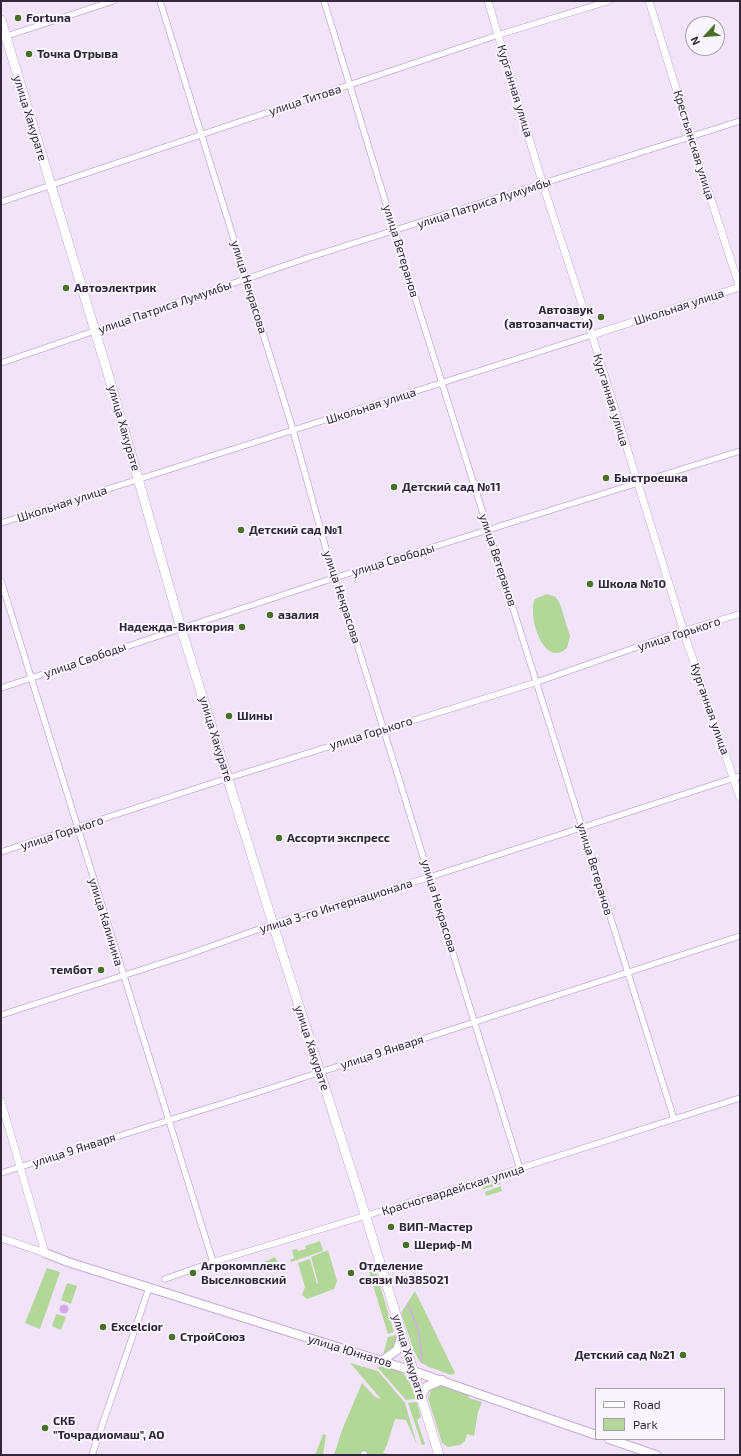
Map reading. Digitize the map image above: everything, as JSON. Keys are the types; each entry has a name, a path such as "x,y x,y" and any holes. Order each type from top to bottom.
{"main road":[{"name":"улица Хакурате","path":"1,20 3,37 95,332 181,628 366,1216 439,1455"},
{"name":"улица Юннатов","path":"45,1253 149,1288 442,1380 595,1435"},
{"path":"382,1361 396,1350 402,1335"},
{"path":"421,1397 426,1387 442,1380"},
{"path":"612,1440 656,1455"}],"street":[{"path":"3,37 113,1"},
{"name":"улица Некрасова","path":"160,1 293,430 334,578 353,630 520,1169"},
{"name":"улица Ветеранов","path":"324,1 488,530 674,1119"},
{"name":"Курганная улица","path":"488,1 543,185 592,335 683,631 737,777 740,798"},
{"name":"улица Титова","path":"1,202 498,35 609,1"},
{"name":"Крестьянская улица","path":"649,1 740,288"},
{"name":"улица Патриса Лумумбы","path":"1,363 246,279 740,121"},
{"name":"Школьная улица","path":"1,523 740,288"},
{"name":"улица Свободы","path":"1,688 334,578 740,451"},
{"name":"улица Калинина","path":"1,581 213,1262"},
{"name":"улица Горького","path":"1,852 77,829 228,778 537,682 683,631 740,614"},
{"name":"улица 3-го Интернационала","path":"1,1015 123,976 273,924 430,877 582,829 737,777"},
{"name":"улица 9 Января","path":"1,1173 320,1072 740,936"},
{"name":"Красногвардейская улица","path":"165,1279 213,1262 520,1169 740,1098"},
{"path":"1,1101 45,1253"},
{"name":"улица Юннатов","path":"1,1238 45,1253"},
{"path":"92,1455 149,1288"}],"green space":[{"path":"547,594 556,597 560,604 570,636 567,648 558,653 550,651 544,646 535,626 533,606 535,599"},
{"path":"496,1180 501,1184 483,1189 482,1185"},
{"path":"501,1186 502,1191 486,1196 485,1192"},
{"path":"320,1241 323,1251 291,1262 290,1260 294,1258 292,1250 297,1249 298,1251 306,1249 305,1246"},
{"path":"328,1250 337,1281 334,1289 307,1299 302,1295 305,1287 298,1263 310,1259 317,1284 311,1257"},
{"path":"275,1257 279,1265 277,1268 262,1263"},
{"path":"373,1267 376,1272 394,1332 388,1334 368,1269"},
{"path":"47,1268 60,1272 40,1329 25,1323"},
{"path":"67,1283 77,1286 71,1304 61,1300"},
{"path":"415,1291 455,1373 451,1375 420,1362 414,1351 401,1313"},
{"path":"56,1314 66,1317 61,1330 52,1326"},
{"path":"396,1335 396,1347 386,1356 383,1355 388,1337"},
{"path":"350,1363 378,1371 405,1403 417,1445 406,1420 395,1419 383,1453 395,1455 334,1455 342,1430 362,1383 375,1397 381,1399"},
{"path":"379,1364 400,1371 404,1374 410,1383 416,1399 406,1400 378,1368"},
{"path":"441,1385 468,1393 469,1398 482,1402 478,1412 474,1436 467,1434 465,1441 460,1445 448,1447 442,1443 428,1398 431,1390"},
{"path":"417,1402 421,1417 417,1420 425,1444 422,1445 408,1403"},
{"path":"323,1434 326,1435 323,1455 314,1455 316,1453"}],"shaded area":[{"path":"62,1305 66,1305 68,1309 66,1313 62,1313 60,1311 60,1307"}],"waterway":[{"path":"408,1304 419,1332 422,1363"}],"place":[{"name":"Fortuna","path":"18,18"},
{"name":"Точка Отрыва","path":"29,54"},
{"name":"Автоэлектрик","path":"66,288"},
{"name":"Автозвук (автозапчасти)","path":"601,317"},
{"name":"Быстроешка","path":"606,478"},
{"name":"Детский сад №11","path":"394,487"},
{"name":"Детский сад №1","path":"241,530"},
{"name":"Школа №10","path":"590,584"},
{"name":"азалия","path":"270,615"},
{"name":"Надежда-Виктория","path":"242,627"},
{"name":"Шины","path":"229,716"},
{"name":"Ассорти экспресс","path":"279,838"},
{"name":"тембот","path":"101,970"},
{"name":"ВИП-Мастер","path":"391,1227"},
{"name":"Шериф-М","path":"406,1245"},
{"name":"Агрокомплекс Выселковский","path":"193,1273"},
{"name":"Отделение связи №385021","path":"351,1273"},
{"name":"Excelcior","path":"103,1327"},
{"name":"СтройСоюз","path":"172,1337"},
{"name":"Детский сад №21","path":"683,1355"},
{"name":"СКБ \"Точрадиомаш\", АО","path":"45,1428"}]}
